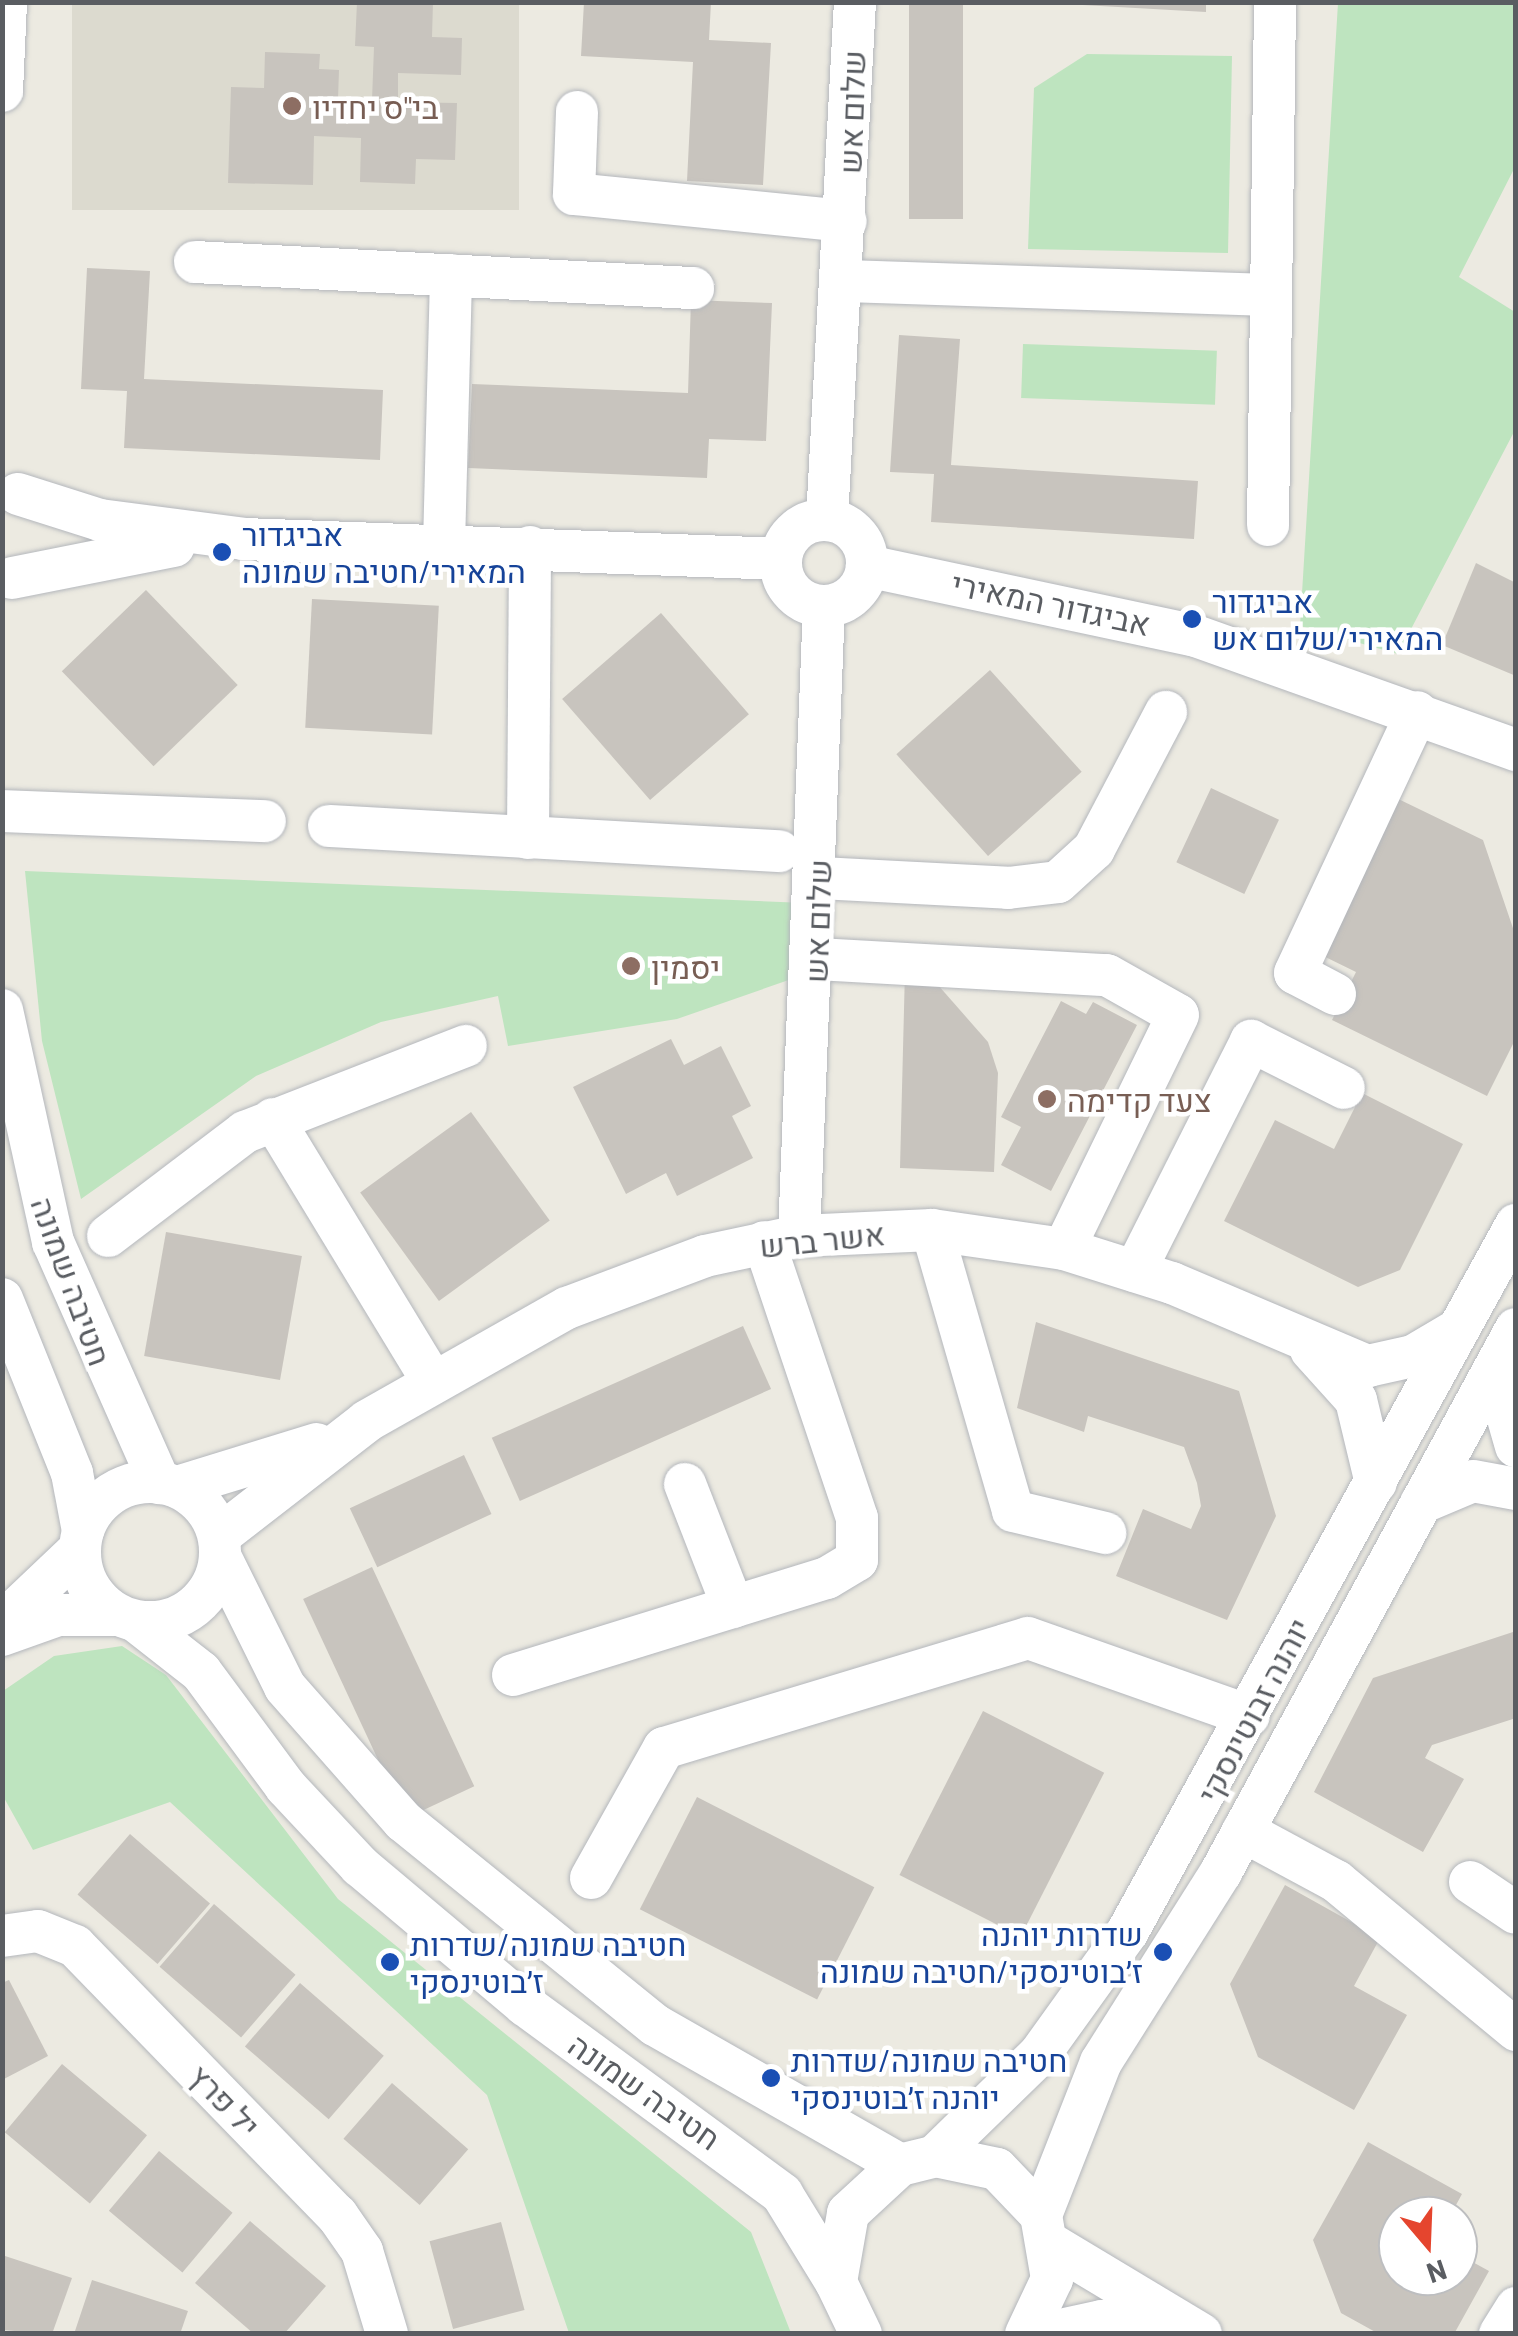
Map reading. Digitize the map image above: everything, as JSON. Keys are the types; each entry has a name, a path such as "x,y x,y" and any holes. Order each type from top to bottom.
{"street":[{"path":"2,91 6,2"},
{"name":"שלום אש","path":"827,520 844,281 855,2"},
{"path":"1268,525 1276,2"},
{"path":"577,112 574,194 846,222"},
{"path":"195,262 694,288"},
{"path":"444,544 451,275"},
{"path":"844,281 1271,295"},
{"path":"10,484 100,520 244,539 781,558"},
{"path":"7,582 28,528 10,484"},
{"path":"827,520 857,535 867,566 858,590 824,606 792,592 781,558 796,530 827,520"},
{"path":"7,582 122,552 244,539"},
{"path":"528,838 530,548"},
{"name":"אביגדור המאירי","path":"867,566 1193,635 1515,749"},
{"name":"שלום אש","path":"782,1239 817,959 824,606"},
{"path":"820,878 1058,882 1094,849 1166,712"},
{"path":"1335,994 1295,973 1417,712"},
{"path":"2,811 265,820"},
{"path":"330,826 779,851"},
{"path":"817,959 1107,975 1178,1015 1064,1249"},
{"name":"חטיבה שמונה","path":"2,1010 52,1242 169,1485"},
{"path":"1136,1271 1252,1042 1344,1088"},
{"path":"108,1236 210,1154 273,1119 466,1046"},
{"path":"273,1119 433,1382"},
{"name":"יוהנה זבוטינסקי","path":"848,2316 848,2213 917,2161 1076,2008 1250,1716 1516,1225"},
{"path":"932,1230 1013,1511 1105,1533"},
{"name":"אשר ברש","path":"169,1485 284,1458 367,1421 433,1382 626,1282 782,1239 932,1230 1064,1249 1136,1271 1368,1366 1413,1356 1459,1329"},
{"path":"514,1675 839,1574 861,1540 782,1239"},
{"name":"חטיבה שמונה","path":"2,1299 72,1473 81,1540"},
{"path":"1513,1333 1504,1387 1516,1446"},
{"name":"יוהנה זבוטינסקי","path":"1026,2334 1052,2279 1046,2230 1102,2062 1244,1831 1513,1333"},
{"name":"אשר ברש","path":"1299,1340 1356,1400 1376,1483"},
{"name":"אשר ברש","path":"220,1547 367,1421"},
{"path":"1421,1503 1473,1481 1516,1490"},
{"path":"685,1484 733,1608"},
{"path":"2,1623 81,1540 104,1498 169,1485 204,1507 220,1547 193,1608 127,1619 58,1615 2,1635"},
{"path":"81,1540 89,1588 127,1619"},
{"name":"חטיבה שמונה","path":"220,1547 285,1687 403,1821 655,2025 917,2161 996,2169 1046,2230"},
{"name":"חטיבה שמונה","path":"127,1619 201,1672 286,1787 360,1866 524,2005 782,2194 848,2316"},
{"path":"591,1878 664,1748 1028,1638 1250,1716"},
{"path":"1244,1831 1336,1880 1516,2030"},
{"path":"1470,1882 1516,1913"},
{"name":"יל פרץ","path":"2,1936 38,1931 75,1946 337,2215 362,2251 386,2334"},
{"path":"1046,2230 1198,2334"},
{"path":"1500,2334 1516,2308"},
{"path":"1042,2334 1102,2321 1198,2334"}],"shaded area":[{"name":"בי\"ס יחדיו","path":"72,3 519,3 519,210 72,210"}],"green space":[{"path":"1338,3 1515,3 1515,167 1459,277 1515,312 1515,430 1398,654 1300,626"},
{"path":"1087,54 1232,56 1228,253 1028,249 1034,88"},
{"path":"1023,344 1217,351 1215,405 1021,398"},
{"path":"25,871 805,903 806,974 677,1019 508,1046 498,996 381,1022 256,1076 81,1199 42,1041"},
{"path":"122,1646 166,1675 338,1899 751,2232 791,2333 569,2333 487,2095 170,1802 33,1850 3,1796 3,1691 54,1656"}],"building":[{"path":"357,2 433,2 432,37 462,38 461,75 398,73 398,102 457,103 455,160 416,159 415,184 360,182 361,138 314,136 313,185 228,183 231,87 264,88 265,52 320,54 319,69 339,70 338,99 372,100 374,47 355,46"},
{"path":"584,2 711,2 709,40 771,43 763,185 687,181 693,62 581,56"},
{"path":"909,2 963,2 963,219 909,219"},
{"path":"1030,2 1206,2 1206,12"},
{"path":"87,268 150,271 144,379 383,390 380,460 124,448 127,391 81,389"},
{"path":"691,300 772,303 766,441 709,439 707,478 468,468 472,384 688,393"},
{"path":"899,335 960,339 951,465 1198,481 1194,539 931,522 934,474 890,472"},
{"path":"1476,563 1516,583 1516,676 1442,645"},
{"path":"146,590 238,685 154,766 62,671"},
{"path":"312,599 439,606 432,734 305,728"},
{"path":"661,613 749,714 650,800 562,699"},
{"path":"990,670 1082,772 988,856 896,754"},
{"path":"1211,788 1279,820 1244,894 1176,862"},
{"path":"1388,794 1483,840 1516,937 1516,1038 1487,1096 1332,1020 1356,972 1311,950"},
{"path":"905,970 938,985 988,1042 998,1073 994,1172 900,1168"},
{"path":"1061,1001 1086,1014 1093,1002 1137,1025 1051,1191 1001,1165 1021,1127 1001,1117"},
{"path":"671,1039 684,1065 721,1046 751,1106 732,1116 753,1158 677,1196 666,1173 626,1194 573,1087"},
{"path":"1362,1093 1463,1144 1400,1270 1358,1287 1224,1221 1275,1120 1334,1149"},
{"path":"471,1112 550,1220 439,1301 360,1193"},
{"path":"166,1232 302,1256 280,1380 144,1356"},
{"path":"1036,1322 1239,1391 1276,1516 1227,1620 1116,1576 1143,1509 1191,1529 1201,1506 1197,1483 1184,1447 1088,1416 1084,1432 1017,1408"},
{"path":"743,1326 771,1389 520,1501 492,1438"},
{"path":"464,1455 491,1514 377,1567 350,1508"},
{"path":"372,1567 474,1786 405,1818 303,1599"},
{"path":"1516,1631 1516,1718 1432,1745 1425,1758 1464,1779 1423,1852 1314,1792 1373,1678"},
{"path":"983,1711 1104,1773 1021,1937 899,1875"},
{"path":"697,1797 874,1887 817,2000 640,1909"},
{"path":"130,1834 210,1904 158,1964 78,1894"},
{"path":"1285,1885 1380,1938 1354,1986 1407,2015 1354,2110 1258,2057 1230,1984"},
{"path":"214,1904 296,1975 241,2037 160,1967"},
{"path":"9,1980 48,2056 2,2080 2,1983"},
{"path":"300,1983 384,2056 329,2119 245,2046"},
{"path":"62,2064 147,2135 90,2204 5,2132"},
{"path":"392,2083 468,2149 420,2205 343,2139"},
{"path":"1368,2142 1462,2194 1378,2196 1378,2296 1475,2296 1454,2334 1379,2334 1341,2313 1313,2240"},
{"path":"159,2151 233,2213 182,2272 109,2211"},
{"path":"250,2221 326,2286 284,2334 254,2334 195,2283"},
{"path":"501,2222 525,2310 453,2329 430,2241"},
{"path":"2,2255 72,2278 52,2334 2,2330"},
{"path":"1478,2265 1489,2271 1478,2291"},
{"path":"92,2280 188,2311 180,2334 74,2334"}],"place":[{"name":"בי\"ס יחדיו","path":"292,106"},
{"name":"אביגדור המאירי/חטיבה שמונה","path":"222,552"},
{"name":"אביגדור המאירי/שלום אש","path":"1192,619"},
{"name":"יסמין","path":"631,966"},
{"name":"צעד קדימה","path":"1047,1099"},
{"name":"שדרות יוהנה ז׳בוטינסקי/חטיבה שמונה","path":"1163,1952"},
{"name":"חטיבה שמונה/שדרות ז׳בוטינסקי","path":"390,1962"},
{"name":"חטיבה שמונה/שדרות יוהנה ז׳בוטינסקי","path":"771,2078"}]}
